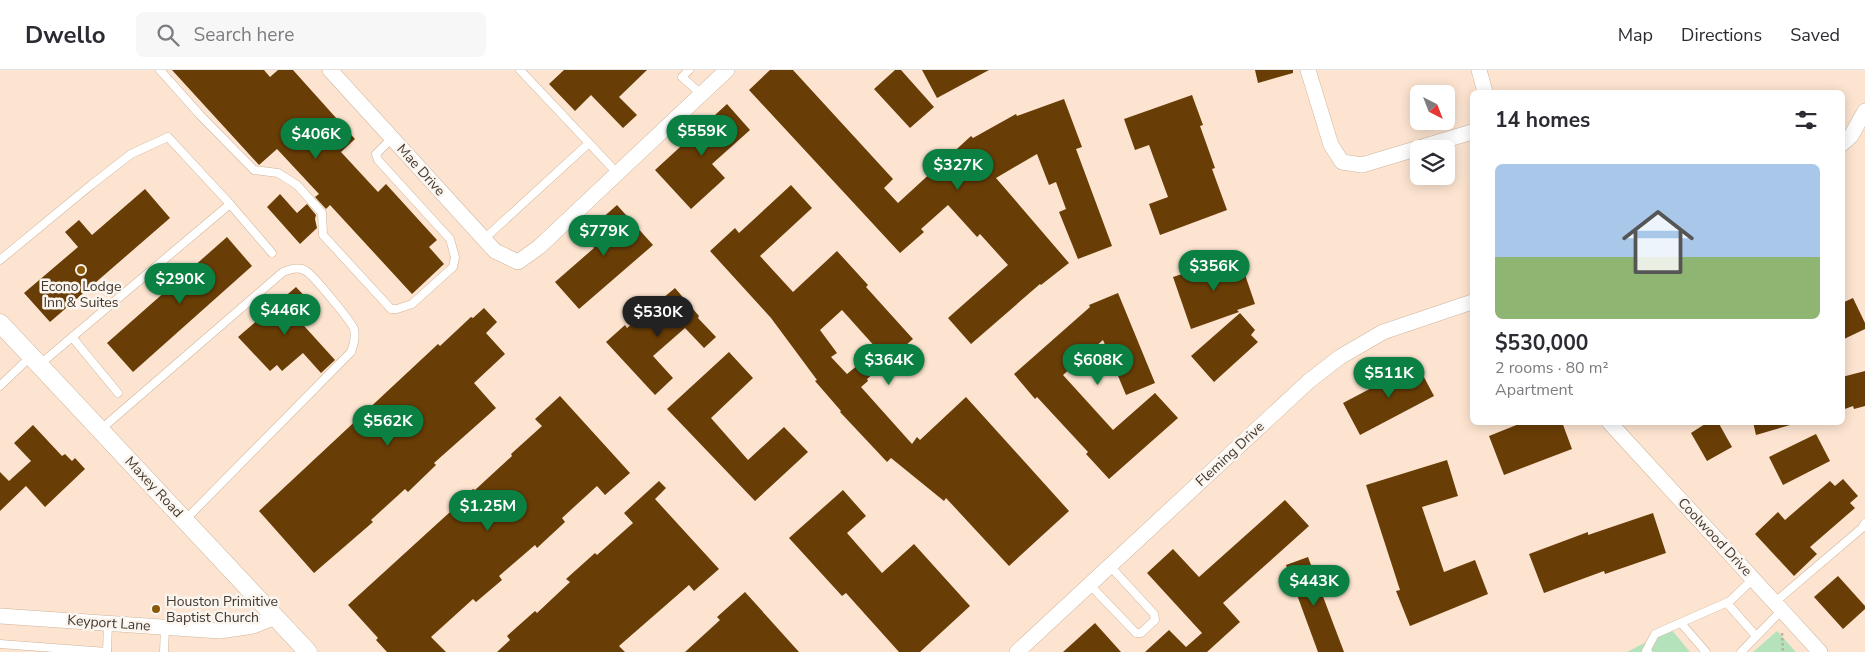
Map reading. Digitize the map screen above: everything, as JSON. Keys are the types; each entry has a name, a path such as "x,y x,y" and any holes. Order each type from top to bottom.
{"street":[{"name":"Mae Drive","path":"330,70 495,251 518,262 539,247 618,173"},
{"path":"618,173 727,70"},
{"path":"1308,70 1331,145 1342,162 1362,165 1470,133"},
{"path":"1479,70 1484,90"},
{"path":"1845,141 1851,136 1865,111"},
{"name":"Fleming Drive","path":"1017,652 1309,381 1340,357 1383,332 1470,303"},
{"name":"Maxey Road","path":"0,323 308,652"},
{"name":"Coolwood Drive","path":"1613,425 1753,579 1776,611 1820,652"},
{"name":"Keyport Lane","path":"0,616 220,631 253,626 275,617"}],"lane":[{"path":"160,70 200,115 254,170 278,173 297,185 322,213 323,235 392,309 397,310 412,304 453,266 455,257 450,239 378,160 377,151 392,138"},
{"path":"520,70 618,173"},
{"path":"689,70 682,77 701,94"},
{"path":"0,260 131,154 168,137 272,253"},
{"path":"484,239 589,143"},
{"path":"0,386 35,360 72,337 230,204"},
{"path":"100,430 283,272 294,268 306,270 350,319 354,329 355,340 351,352 185,520"},
{"path":"72,337 118,393"},
{"path":"1741,652 1776,611 1865,524"},
{"path":"1089,584 1136,633 1141,633 1155,620 1154,614 1110,565"},
{"path":"1648,652 1646,651 1654,634 1727,603 1753,579"},
{"path":"1727,603 1756,636"},
{"path":"0,644 107,652 108,623"},
{"path":"1681,623 1706,652"},
{"path":"164,652 166,627"}],"path":[{"path":"1776,611 1782,633 1783,652"}],"green space":[{"path":"1671,629 1690,652 1627,652"},
{"path":"1777,631 1796,652 1753,652"}],"building":[{"path":"172,70 264,70 270,77 278,70 293,70 355,139 341,152 378,192 386,184 437,240 429,247 444,264 412,294 330,205 326,209 315,197 319,194 277,149 259,165"},
{"path":"564,70 647,70 619,97 637,115 623,128 591,95 575,111 549,84"},
{"path":"770,70 793,70 893,179 884,188 898,203 971,136 973,138 1016,114 1017,116 1064,99 1082,147 1076,149 1112,246 1078,259 1059,212 1066,209 1056,182 1049,185 1037,154 996,178 1069,263 1040,284 971,344 948,318 1008,265 980,234 977,237 948,205 921,229 924,232 900,253 749,90"},
{"path":"895,70 901,70 934,107 910,128 874,89"},
{"path":"922,70 989,70 937,98"},
{"path":"1255,70 1293,70 1293,73 1258,83"},
{"path":"1192,95 1203,125 1200,126 1215,168 1212,169 1227,210 1160,235 1149,204 1168,197 1149,145 1135,150 1124,119"},
{"path":"727,104 750,130 712,164 725,178 691,209 655,170"},
{"path":"791,185 812,208 760,256 793,292 837,251 868,285 866,287 913,339 867,379 868,381 861,387 912,444 917,437 920,440 966,397 1069,511 1009,566 946,498 944,501 891,458 887,462 840,412 815,381 817,380 771,318 710,251 735,228 739,233","holes":["842,310 877,349 847,374 831,357 837,353 820,330"]},
{"name":"Econo Lodge Inn & Suites","path":"145,189 170,218 50,322 24,293 78,247 65,232 79,220 92,235"},
{"path":"280,194 297,213 307,204 316,215 317,228 300,244 267,207"},
{"path":"617,205 653,245 579,309 555,282 594,248 583,235"},
{"path":"227,237 252,266 133,372 107,343"},
{"path":"1239,257 1255,304 1237,310 1239,312 1191,329 1173,277"},
{"path":"296,287 311,303 296,317 335,360 321,373 303,353 282,371 277,365 270,371 238,337"},
{"path":"675,288 699,316 698,318 716,337 704,348 685,328 653,356 673,378 655,395 606,342 625,325 627,328"},
{"path":"1118,293 1155,383 1126,395 1103,340 1063,375 1113,430 1155,393 1178,418 1109,479 1086,454 1088,452 1037,397 1035,399 1014,374 1090,307 1089,305"},
{"path":"1853,298 1865,323 1865,329 1845,339 1845,302"},
{"path":"484,308 497,322 486,333 505,354 474,383 496,408 434,463 436,465 408,492 405,489 371,520 373,522 314,573 259,511 438,344 440,346 471,317 473,318"},
{"path":"1240,313 1255,330 1251,335 1258,342 1214,382 1191,356"},
{"path":"729,352 753,378 711,418 748,460 784,427 808,452 755,501 667,409"},
{"path":"1417,364 1434,396 1360,435 1343,403"},
{"path":"1865,371 1865,406 1854,409 1853,406 1845,409 1845,376"},
{"path":"560,396 630,473 605,495 597,486 562,518 565,522 537,548 535,545 499,576 502,580 476,602 473,599 431,637 446,652 387,652 376,640 378,638 348,605 473,489 475,490 512,456 511,454 542,426 535,419"},
{"path":"33,425 62,456 65,454 72,461 75,458 85,469 45,507 26,486 0,511 0,472 9,481 31,461 14,443"},
{"path":"1516,425 1563,425 1572,449 1504,475 1489,436"},
{"path":"1703,425 1720,425 1732,447 1707,461 1691,433"},
{"path":"1754,425 1790,425 1756,435"},
{"path":"1816,434 1830,461 1783,485 1769,457"},
{"path":"1447,460 1458,496 1422,507 1444,572 1475,560 1488,594 1410,626 1396,591 1400,590 1366,485"},
{"path":"1843,479 1858,496 1850,503 1855,508 1810,547 1817,554 1794,576 1755,534 1778,512 1785,520 1830,481 1835,486"},
{"path":"659,481 666,488 655,499 719,569 694,591 689,585 619,646 625,652 497,652 510,640 507,636 535,611 537,613 570,582 566,579 633,523 624,513"},
{"path":"843,490 866,516 847,533 882,573 914,544 970,606 920,652 899,652 846,593 842,596 789,538"},
{"path":"1285,500 1309,526 1223,603 1240,622 1207,652 1145,652 1169,630 1186,647 1202,633 1147,573 1173,549 1199,577"},
{"path":"1653,513 1666,553 1605,574 1604,571 1544,593 1529,554 1588,532 1588,535"},
{"path":"1308,557 1344,652 1318,652 1286,565"},
{"path":"1838,576 1865,606 1865,609 1843,629 1814,597"},
{"path":"745,592 799,652 685,652 720,620 717,617"},
{"path":"1095,623 1121,652 1063,652"}],"place":[{"name":"Econo Lodge Inn & Suites","path":"81,270"},
{"name":"Houston Primitive Baptist Church","path":"156,609"}]}
